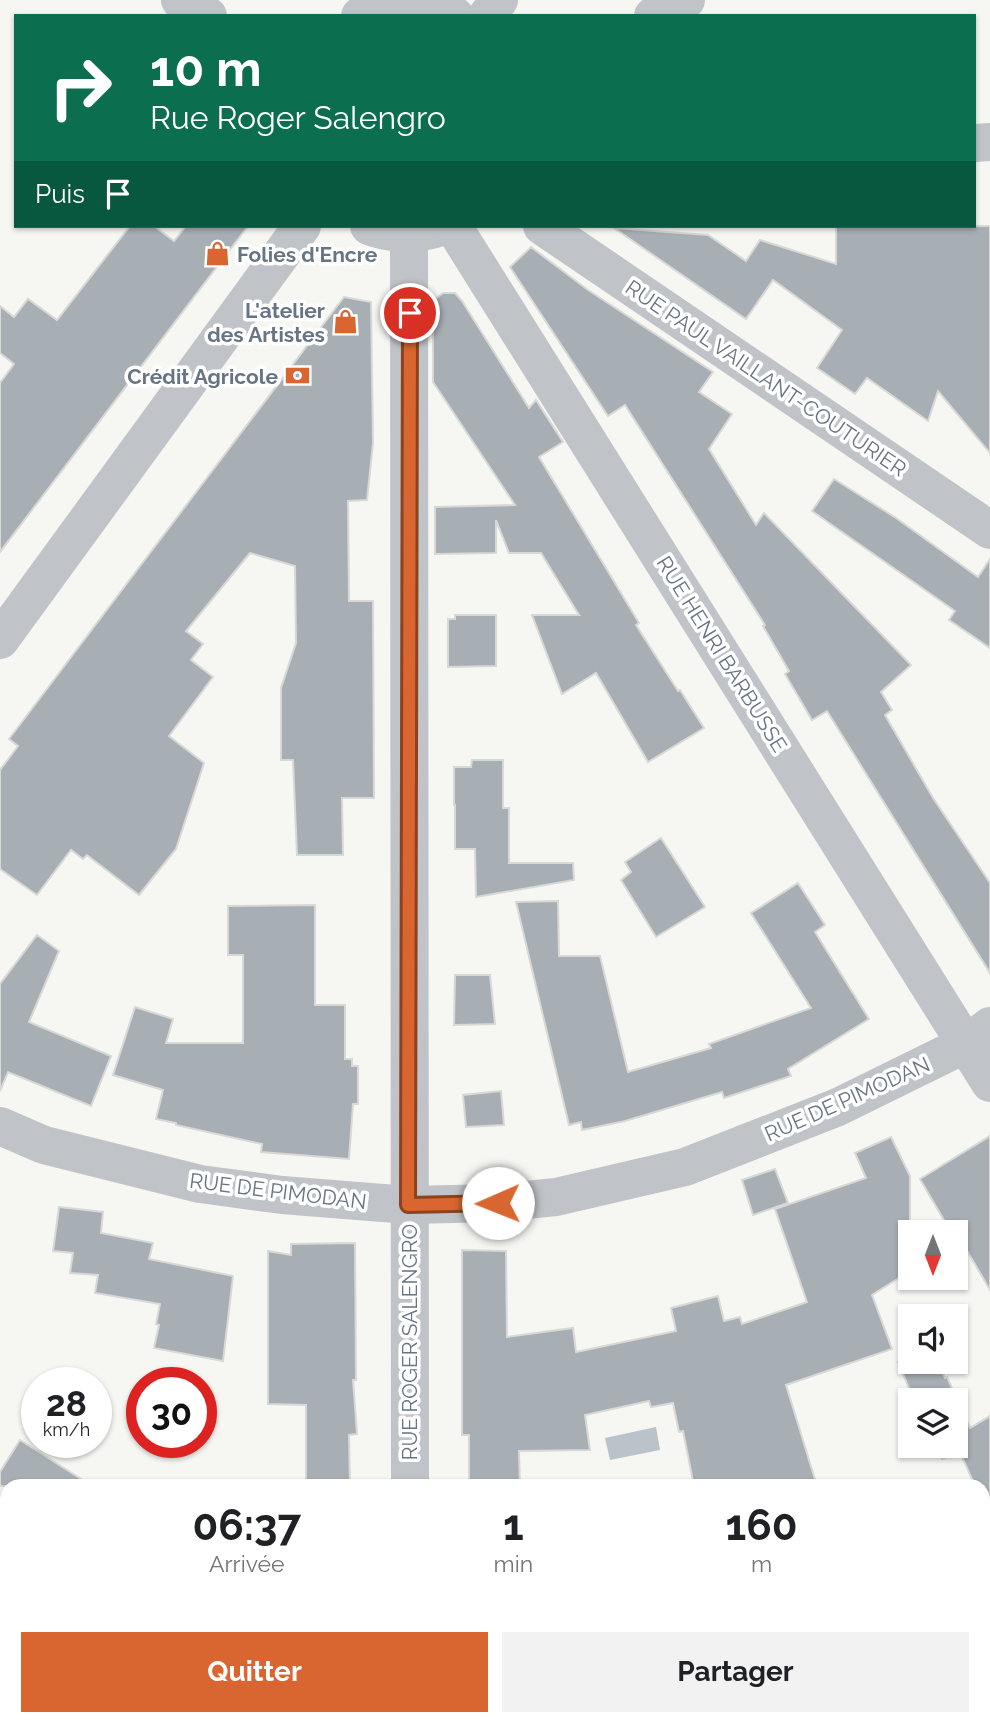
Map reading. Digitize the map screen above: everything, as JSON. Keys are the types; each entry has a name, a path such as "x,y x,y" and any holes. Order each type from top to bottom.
{"street":[{"path":"180,0 204,14"},
{"path":"657,14 686,0"},
{"path":"364,14 402,5 433,8 450,14"},
{"path":"0,640 301,228"},
{"path":"374,228 409,233 435,228"},
{"name":"RUE HENRI BARBUSSE","path":"454,228 978,1035 990,1083"},
{"name":"RUE PAUL VAILLANT-COUTURIER","path":"545,228 990,530"},
{"name":"RUE ROGER SALENGRO","path":"409,233 410,1479"},
{"name":"RUE DE PIMODAN","path":"0,1126 44,1145 200,1184 282,1195 408,1205 498,1203 555,1197 685,1167 838,1107 978,1035"}],"shaded area":[{"path":"656,1427 660,1450 610,1460 605,1438"}],"building":[{"path":"990,226 990,453 938,391 928,421 867,378 855,394 817,368 842,330 773,280 746,319 614,228 708,235 746,261 760,240 836,264 836,228"},
{"path":"128,228 157,228 174,241 184,228 246,228 0,552 0,383 14,364 0,353 0,306 14,317 28,299 57,320"},
{"path":"531,247 588,290 713,372 699,392 732,414 709,449 756,525 764,513 911,665 881,692 892,710 885,715 933,798 990,883 990,973 827,711 812,720 785,674 789,671 763,626 765,625 625,405 608,416 510,267"},
{"path":"443,293 455,293 462,301 529,408 536,400 563,442 539,457 639,623 636,625 704,728 648,762 596,673 562,694 532,615 579,615 541,553 509,553 496,520 496,553 435,554 435,507 515,505 433,382 434,300"},
{"path":"344,297 371,302 373,443 367,500 348,501 349,601 373,601 374,798 342,798 343,855 297,855 293,760 281,760 281,688 296,643 295,566 250,553 186,631 203,644 191,660 213,677 169,736 204,763 176,849 139,895 87,855 83,859 71,850 37,895 0,869 0,770 18,746 9,739"},
{"path":"834,479 896,518 978,577 990,559 990,648 949,620 955,611 812,511"},
{"path":"455,615 496,615 496,666 448,667 448,619 455,619"},
{"path":"472,760 503,760 503,808 509,808 509,863 573,863 574,880 476,897 475,849 455,849 454,767 471,767"},
{"path":"661,838 705,907 656,937 621,880 631,872 625,862"},
{"path":"798,883 825,925 815,932 869,1019 788,1069 791,1076 724,1098 722,1092 625,1121 582,1130 581,1122 569,1125 516,902 558,901 559,956 600,956 628,1072 711,1048 709,1044 811,1008 751,913"},
{"path":"315,905 315,1005 345,1005 345,1059 352,1059 352,1066 358,1066 358,1104 353,1104 349,1159 261,1152 262,1144 156,1119 163,1090 113,1075 135,1007 173,1019 166,1043 243,1043 243,955 228,955 228,906"},
{"path":"37,935 59,951 29,1022 111,1056 91,1106 8,1072 0,1091 0,984"},
{"path":"455,975 490,975 495,1024 454,1025"},
{"path":"501,1091 504,1125 466,1127 463,1095"},
{"path":"990,1136 990,1290 968,1252 968,1220 944,1220 920,1179"},
{"path":"891,1137 910,1176 910,1220 898,1220 898,1279 872,1295 892,1349 786,1385 815,1479 693,1479 683,1431 679,1432 673,1403 651,1407 649,1401 585,1415 590,1450 519,1451 520,1479 469,1479 469,1435 462,1435 462,1250 506,1251 507,1337 573,1328 576,1352 676,1331 671,1308 718,1296 724,1321 740,1317 742,1324 807,1302 775,1209 866,1178 855,1153"},
{"path":"775,1169 788,1203 753,1215 742,1180"},
{"path":"59,1207 103,1212 101,1233 153,1243 149,1259 233,1276 223,1361 154,1348 160,1304 95,1293 98,1275 70,1273 73,1253 53,1251"},
{"path":"355,1243 356,1380 353,1380 357,1434 349,1435 350,1479 306,1479 306,1405 268,1404 268,1251 291,1255 291,1244"},
{"path":"903,1374 943,1374 947,1377 952,1388 909,1388"},
{"path":"990,1416 990,1479 972,1479 963,1458 968,1458 968,1424 970,1428"},
{"path":"20,1440 21,1458 48,1458 81,1479 0,1479 0,1472"}],"place":[{"name":"Folies d'Encre","path":"217,254"},
{"name":"L'atelier des Artistes","path":"345,322"},
{"name":"Crédit Agricole","path":"298,376"}],"route":[{"path":"410,313 408,1205 498,1203"}]}
